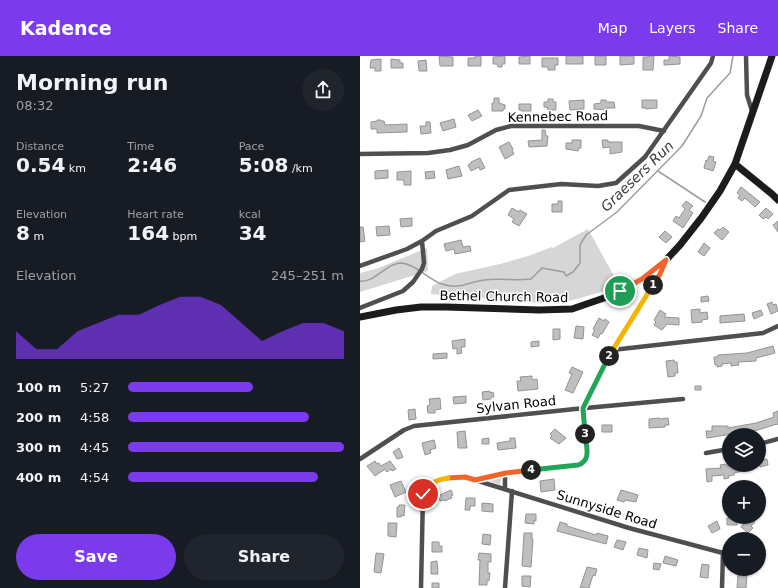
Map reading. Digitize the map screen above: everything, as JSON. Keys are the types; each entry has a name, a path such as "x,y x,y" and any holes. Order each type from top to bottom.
{"street":[{"path":"360,266 407,249 436,231 472,216 509,190 561,184 598,186 616,184 645,157 711,63 714,56"},
{"path":"746,56 747,95 753,112"},
{"name":"Bethel Church Road","path":"360,317 421,307 539,310 572,309 588,305 620,291 642,279 666,260 702,217 720,191 735,164 772,56"},
{"name":"Kennebec Road","path":"360,154 428,153 450,150 468,145 496,130 511,126 640,126 664,131"},
{"path":"735,164 778,200"},
{"path":"360,308 403,291 413,282 424,263 422,241"},
{"path":"421,588 423,494 428,486 433,482 443,479 465,477 475,480 506,473 578,465 584,463 588,457 583,408 612,350 660,274 666,260"},
{"path":"612,350 763,333 778,326"},
{"name":"Sylvan Road","path":"360,459 404,430 414,426 683,399"},
{"path":"766,442 778,439"},
{"path":"706,453 722,450"},
{"path":"505,489 506,473"},
{"name":"Sunnyside Road","path":"475,480 629,528 722,553"},
{"path":"505,588 512,491"},
{"path":"722,576 722,588"}],"shaded area":[{"path":"588,229 619,285 598,293 569,301 540,303 431,294 432,286 455,274 500,264 552,247 553,248"},
{"path":"427,248 428,271 360,292 360,273 376,269"},
{"path":"502,475 500,485 484,479"}],"building":[{"path":"439,56 453,57 453,66 440,66"},
{"path":"475,56 481,56 481,66 468,66 468,58 475,58"},
{"path":"505,56 505,64 502,64 502,67 498,67 497,64 493,64 493,57"},
{"path":"530,56 530,64 519,64 519,57"},
{"path":"566,56 583,56 583,64 566,64"},
{"path":"595,56 606,56 606,65 595,65"},
{"path":"620,56 634,56 634,64 620,65"},
{"path":"654,56 653,70 643,70 643,57"},
{"path":"669,56 680,57 680,64 664,65 664,60 669,60"},
{"path":"542,58 558,58 558,65 555,65 555,70 548,70 548,67 542,67"},
{"path":"381,59 381,71 375,71 375,68 370,68 371,60"},
{"path":"391,59 400,60 400,63 403,63 403,68 391,68"},
{"path":"426,60 427,71 419,71 418,61"},
{"path":"494,98 499,98 499,103 505,105 505,109 503,109 503,111 492,111 492,103 494,103"},
{"path":"548,99 553,99 553,102 556,102 556,110 548,110 547,107 544,107 544,102 548,102"},
{"path":"584,100 584,109 570,110 569,101"},
{"path":"601,100 606,100 606,102 614,102 615,108 606,108 606,110 594,109 594,104 601,103"},
{"path":"642,100 657,100 657,108 642,108"},
{"path":"519,104 531,104 531,111 519,110"},
{"path":"478,110 482,116 472,121 468,115"},
{"path":"454,119 456,127 443,131 440,123"},
{"path":"377,120 384,121 385,125 407,124 407,132 377,133 377,129 371,129 371,122"},
{"path":"426,122 430,122 431,133 421,134 420,126 426,126"},
{"path":"542,130 545,130 546,136 548,136 547,146 529,147 528,141 542,140"},
{"path":"572,140 581,140 581,148 579,148 578,151 566,149 566,143 572,143"},
{"path":"602,140 608,140 608,142 622,142 622,152 610,154 610,147 603,148"},
{"path":"509,142 514,154 505,159 499,147"},
{"path":"709,156 714,157 713,161 716,162 713,171 704,168 706,160 707,161"},
{"path":"480,158 485,168 480,170 479,167 471,171 468,165"},
{"path":"459,166 462,176 448,179 446,170"},
{"path":"388,170 388,178 375,179 375,171"},
{"path":"411,171 411,185 404,185 404,180 397,180 397,172"},
{"path":"434,171 435,178 426,179 425,172"},
{"path":"741,187 760,202 755,207 745,198 742,201 738,198 740,195 737,193"},
{"path":"558,201 562,201 562,212 552,212 552,204 558,204"},
{"path":"686,201 693,206 689,210 693,213 683,228 673,221 676,216 679,218 685,209 682,206"},
{"path":"512,208 527,214 519,226 512,222 514,219 508,215"},
{"path":"766,208 773,214 768,219 766,217 763,219 759,215"},
{"path":"412,218 412,226 401,227 400,219"},
{"path":"778,221 778,232 773,225"},
{"path":"389,226 390,235 377,236 376,227"},
{"path":"360,227 363,227 365,241 360,242"},
{"path":"723,227 729,232 722,240 714,233"},
{"path":"665,231 672,237 666,243 659,237"},
{"path":"461,240 463,247 470,246 471,251 455,254 454,249 446,251 444,244"},
{"path":"704,243 710,248 704,256 698,252"},
{"path":"708,296 709,301 701,302 701,297"},
{"path":"772,302 773,305 776,304 778,311 771,314 767,304"},
{"path":"700,309 700,313 707,312 708,319 702,320 702,322 692,323 691,310"},
{"path":"660,310 666,314 664,317 679,318 679,325 667,324 662,330 654,325 656,322 654,320"},
{"path":"761,310 763,315 754,319 752,313"},
{"path":"744,314 745,321 720,323 720,316"},
{"path":"599,318 604,321 605,319 609,322 598,338 592,335 595,330 593,329"},
{"path":"576,326 584,327 583,339 574,338"},
{"path":"553,329 560,329 560,339 553,340"},
{"path":"465,339 465,347 461,347 462,353 457,354 457,348 453,349 452,341"},
{"path":"539,341 539,346 531,347 531,342"},
{"path":"773,346 775,353 756,358 756,361 738,362 739,365 731,366 731,363 722,364 722,366 717,367 717,365 715,365 714,357 718,357 718,355 747,353"},
{"path":"447,353 447,358 433,359 433,354"},
{"path":"674,360 674,362 677,362 678,373 675,373 675,376 668,377 666,361"},
{"path":"572,367 583,372 573,393 565,390 572,374 569,373"},
{"path":"532,376 532,380 537,379 538,389 518,391 517,381 521,381 520,377"},
{"path":"695,386 701,386 701,390 695,390"},
{"path":"490,391 490,393 493,392 494,397 483,400 482,392"},
{"path":"466,396 466,403 454,404 453,397"},
{"path":"440,398 441,409 435,410 435,413 428,413 427,406 430,405 429,399"},
{"path":"415,409 416,419 409,420 408,410"},
{"path":"778,411 778,425 764,428 728,428 756,423 774,417 773,413"},
{"path":"668,418 669,425 665,425 665,427 649,428 649,419"},
{"path":"602,425 612,425 612,432 602,432"},
{"path":"712,426 728,426 728,428 722,428 722,436 707,438 706,431 712,431"},
{"path":"555,429 566,438 559,444 550,438 552,436 550,434"},
{"path":"465,431 467,448 458,448 457,432"},
{"path":"489,438 489,444 482,444 482,439"},
{"path":"510,438 515,438 516,448 498,450 497,443 510,441"},
{"path":"434,440 436,448 430,450 431,453 425,455 422,443"},
{"path":"399,448 403,457 397,459 393,452"},
{"path":"375,461 381,466 390,461 396,469 392,471 391,469 387,472 385,469 375,476 367,466"},
{"path":"720,465 722,465 722,472 738,472 734,473 734,475 728,476 729,478 724,479 724,475 712,476 712,481 707,482 706,469 721,468"},
{"path":"554,479 555,490 541,492 540,481"},
{"path":"401,481 406,492 395,497 390,485"},
{"path":"451,490 453,495 451,496 452,498 440,501 438,496"},
{"path":"621,490 638,495 636,502 625,500 624,502 617,500"},
{"path":"466,498 475,498 475,506 470,506 470,510 465,510"},
{"path":"482,503 493,504 493,512 482,511"},
{"path":"399,505 405,505 404,516 401,515 401,517 397,517 397,507 399,507"},
{"path":"526,514 536,514 536,521 534,520 534,524 525,523"},
{"path":"717,521 720,529 712,533 708,526"},
{"path":"560,522 567,524 567,526 596,535 597,533 608,536 606,544 557,531"},
{"path":"388,523 397,523 396,537 388,536"},
{"path":"744,524 753,524 751,526 753,528 749,532 741,527"},
{"path":"524,533 532,533 531,567 522,566"},
{"path":"483,534 491,535 490,545 482,544"},
{"path":"617,540 626,542 623,550 614,547"},
{"path":"432,542 439,542 439,546 442,546 442,552 432,552"},
{"path":"639,548 648,550 647,558 637,555"},
{"path":"376,553 384,554 381,573 374,572"},
{"path":"479,553 491,554 491,562 488,562 488,573 490,573 489,581 487,580 487,585 479,585"},
{"path":"665,556 678,560 676,566 663,563"},
{"path":"437,561 438,574 431,574 431,562"},
{"path":"654,563 661,564 659,570 653,569"},
{"path":"702,564 709,565 708,578 700,577"},
{"path":"587,567 597,569 595,576 593,575 589,588 580,588"},
{"path":"522,576 531,576 530,587 522,586"},
{"path":"738,576 747,576 746,588 737,588"},
{"path":"432,583 439,583 439,588 432,588"}],"waterway":[{"name":"Graesers Run","path":"360,281 371,279 390,266 401,263 412,266 437,282 448,286 459,286 484,280 531,279 542,268 564,272 566,276 573,272 580,263 580,245 586,235 617,212 682,146 701,116 707,98 730,73 733,56"},
{"path":"658,171 705,202"}],"route":[{"path":"423,494 428,486 433,482 453,477 465,477 475,480 506,473 578,465 584,463 588,457 583,408 612,350 660,274 666,260 642,279 620,291"}]}
